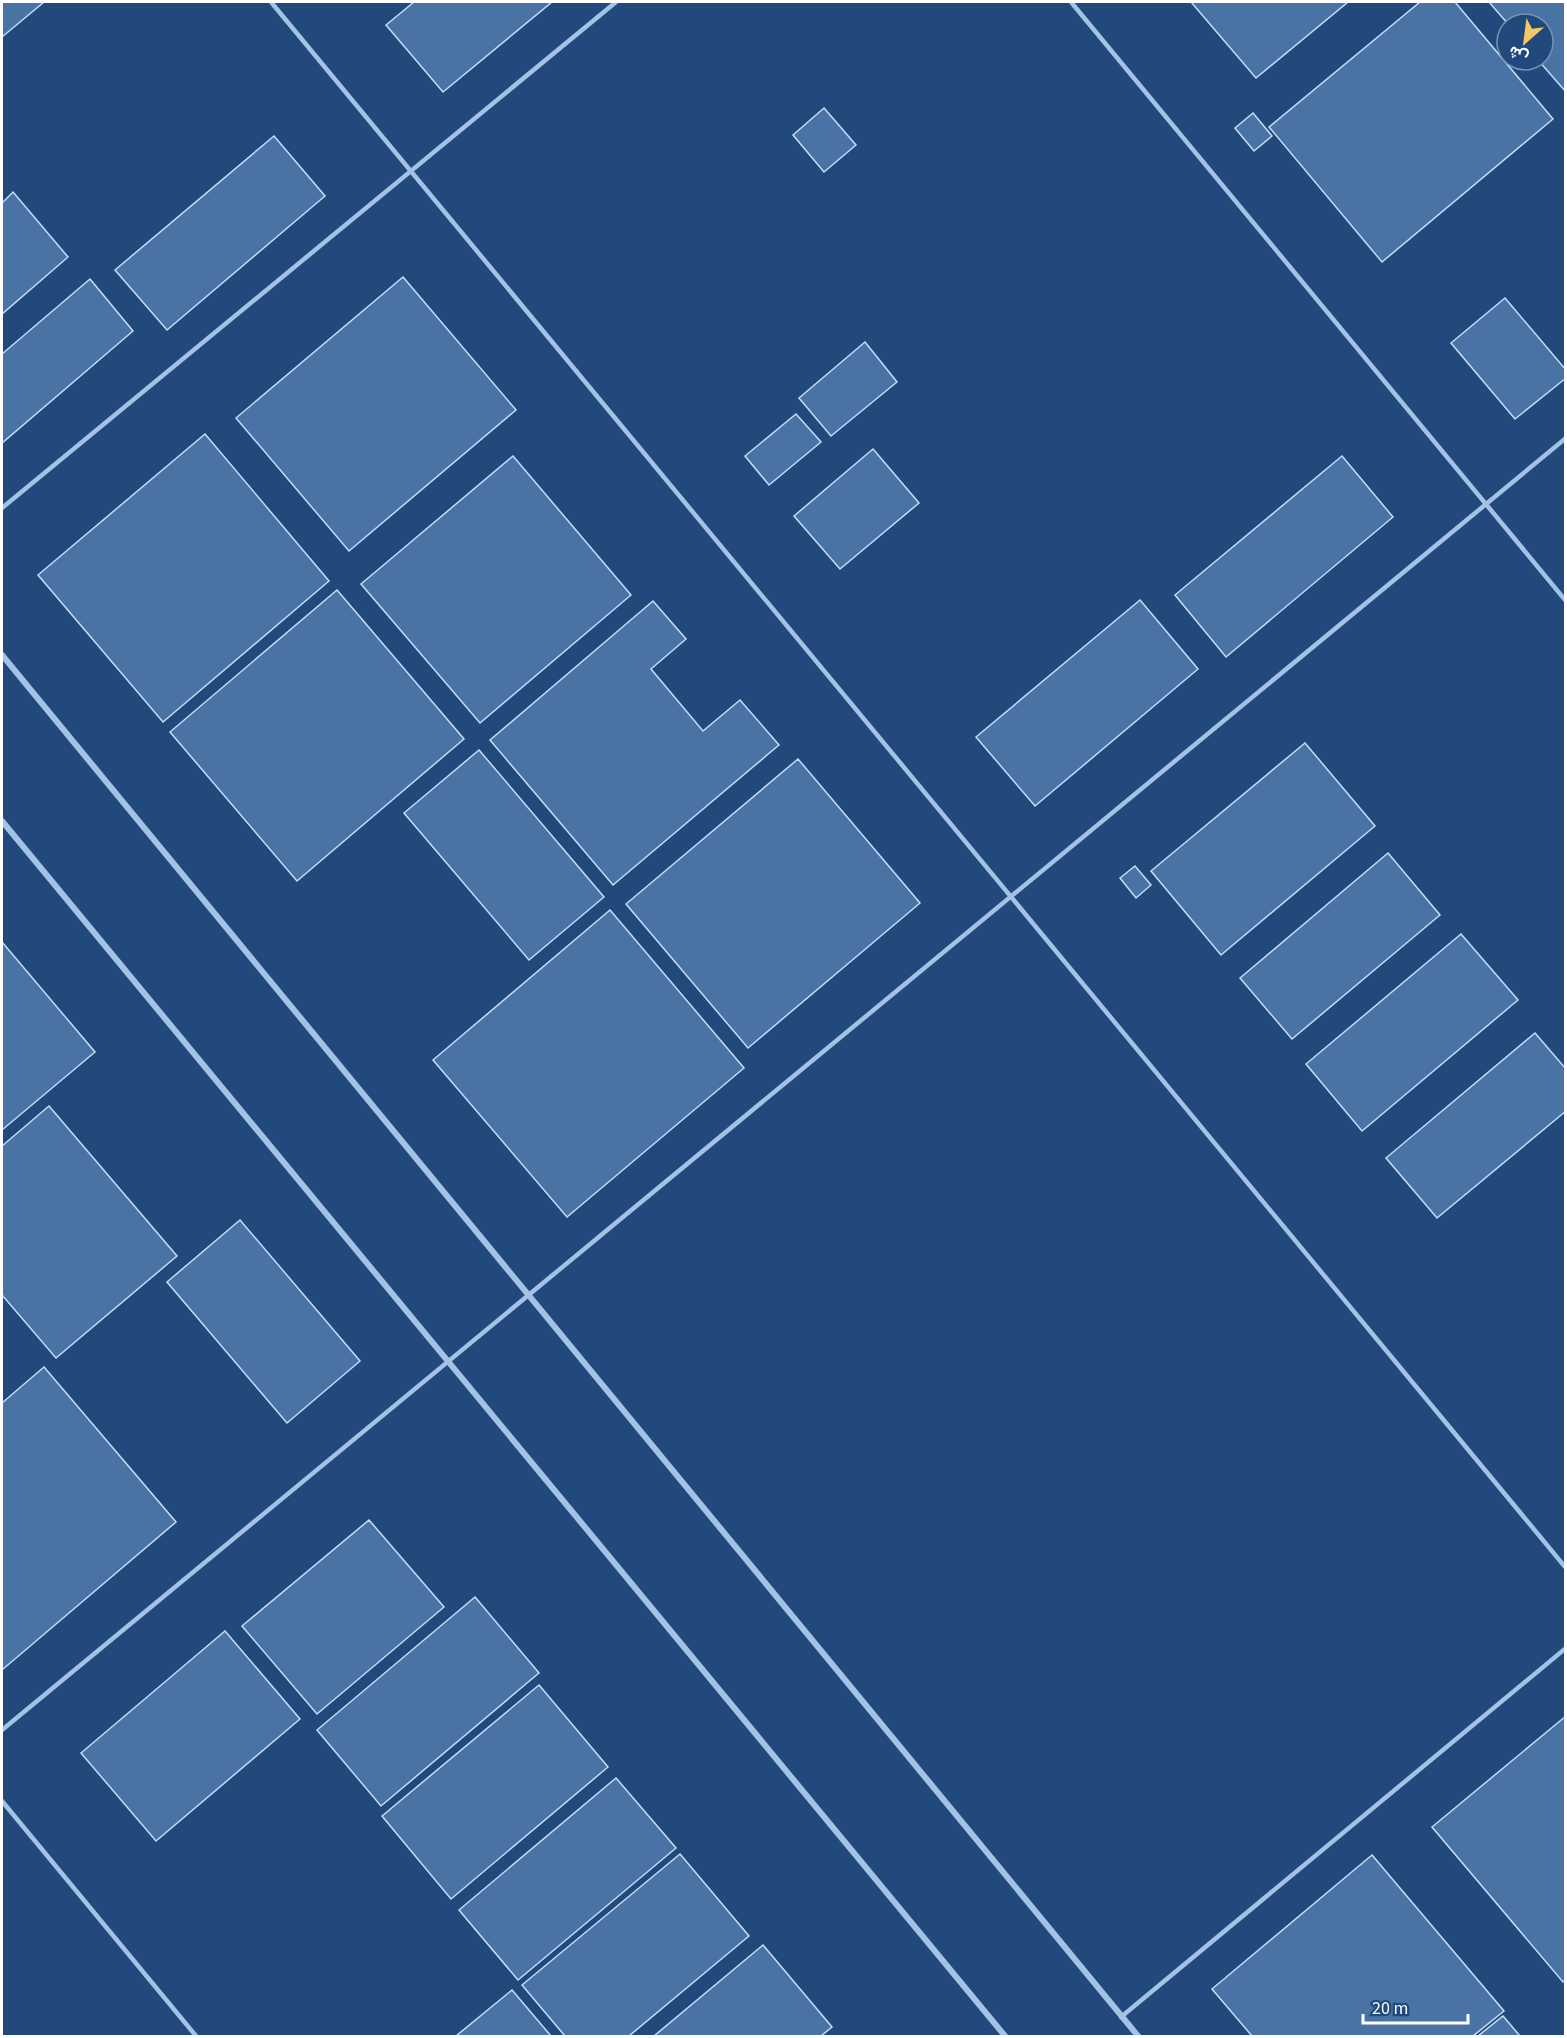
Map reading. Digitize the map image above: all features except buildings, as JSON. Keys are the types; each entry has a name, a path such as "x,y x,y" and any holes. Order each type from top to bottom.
{"street":[{"path":"2,655 526,1296 1138,2037"},
{"path":"2,821 1005,2037"}],"lane":[{"path":"271,2 1566,1568"},
{"path":"2,508 616,2"},
{"path":"1071,2 1566,600"},
{"path":"2,1730 1566,438"},
{"path":"1121,2016 1566,1647"},
{"path":"2,1801 196,2037"}]}
